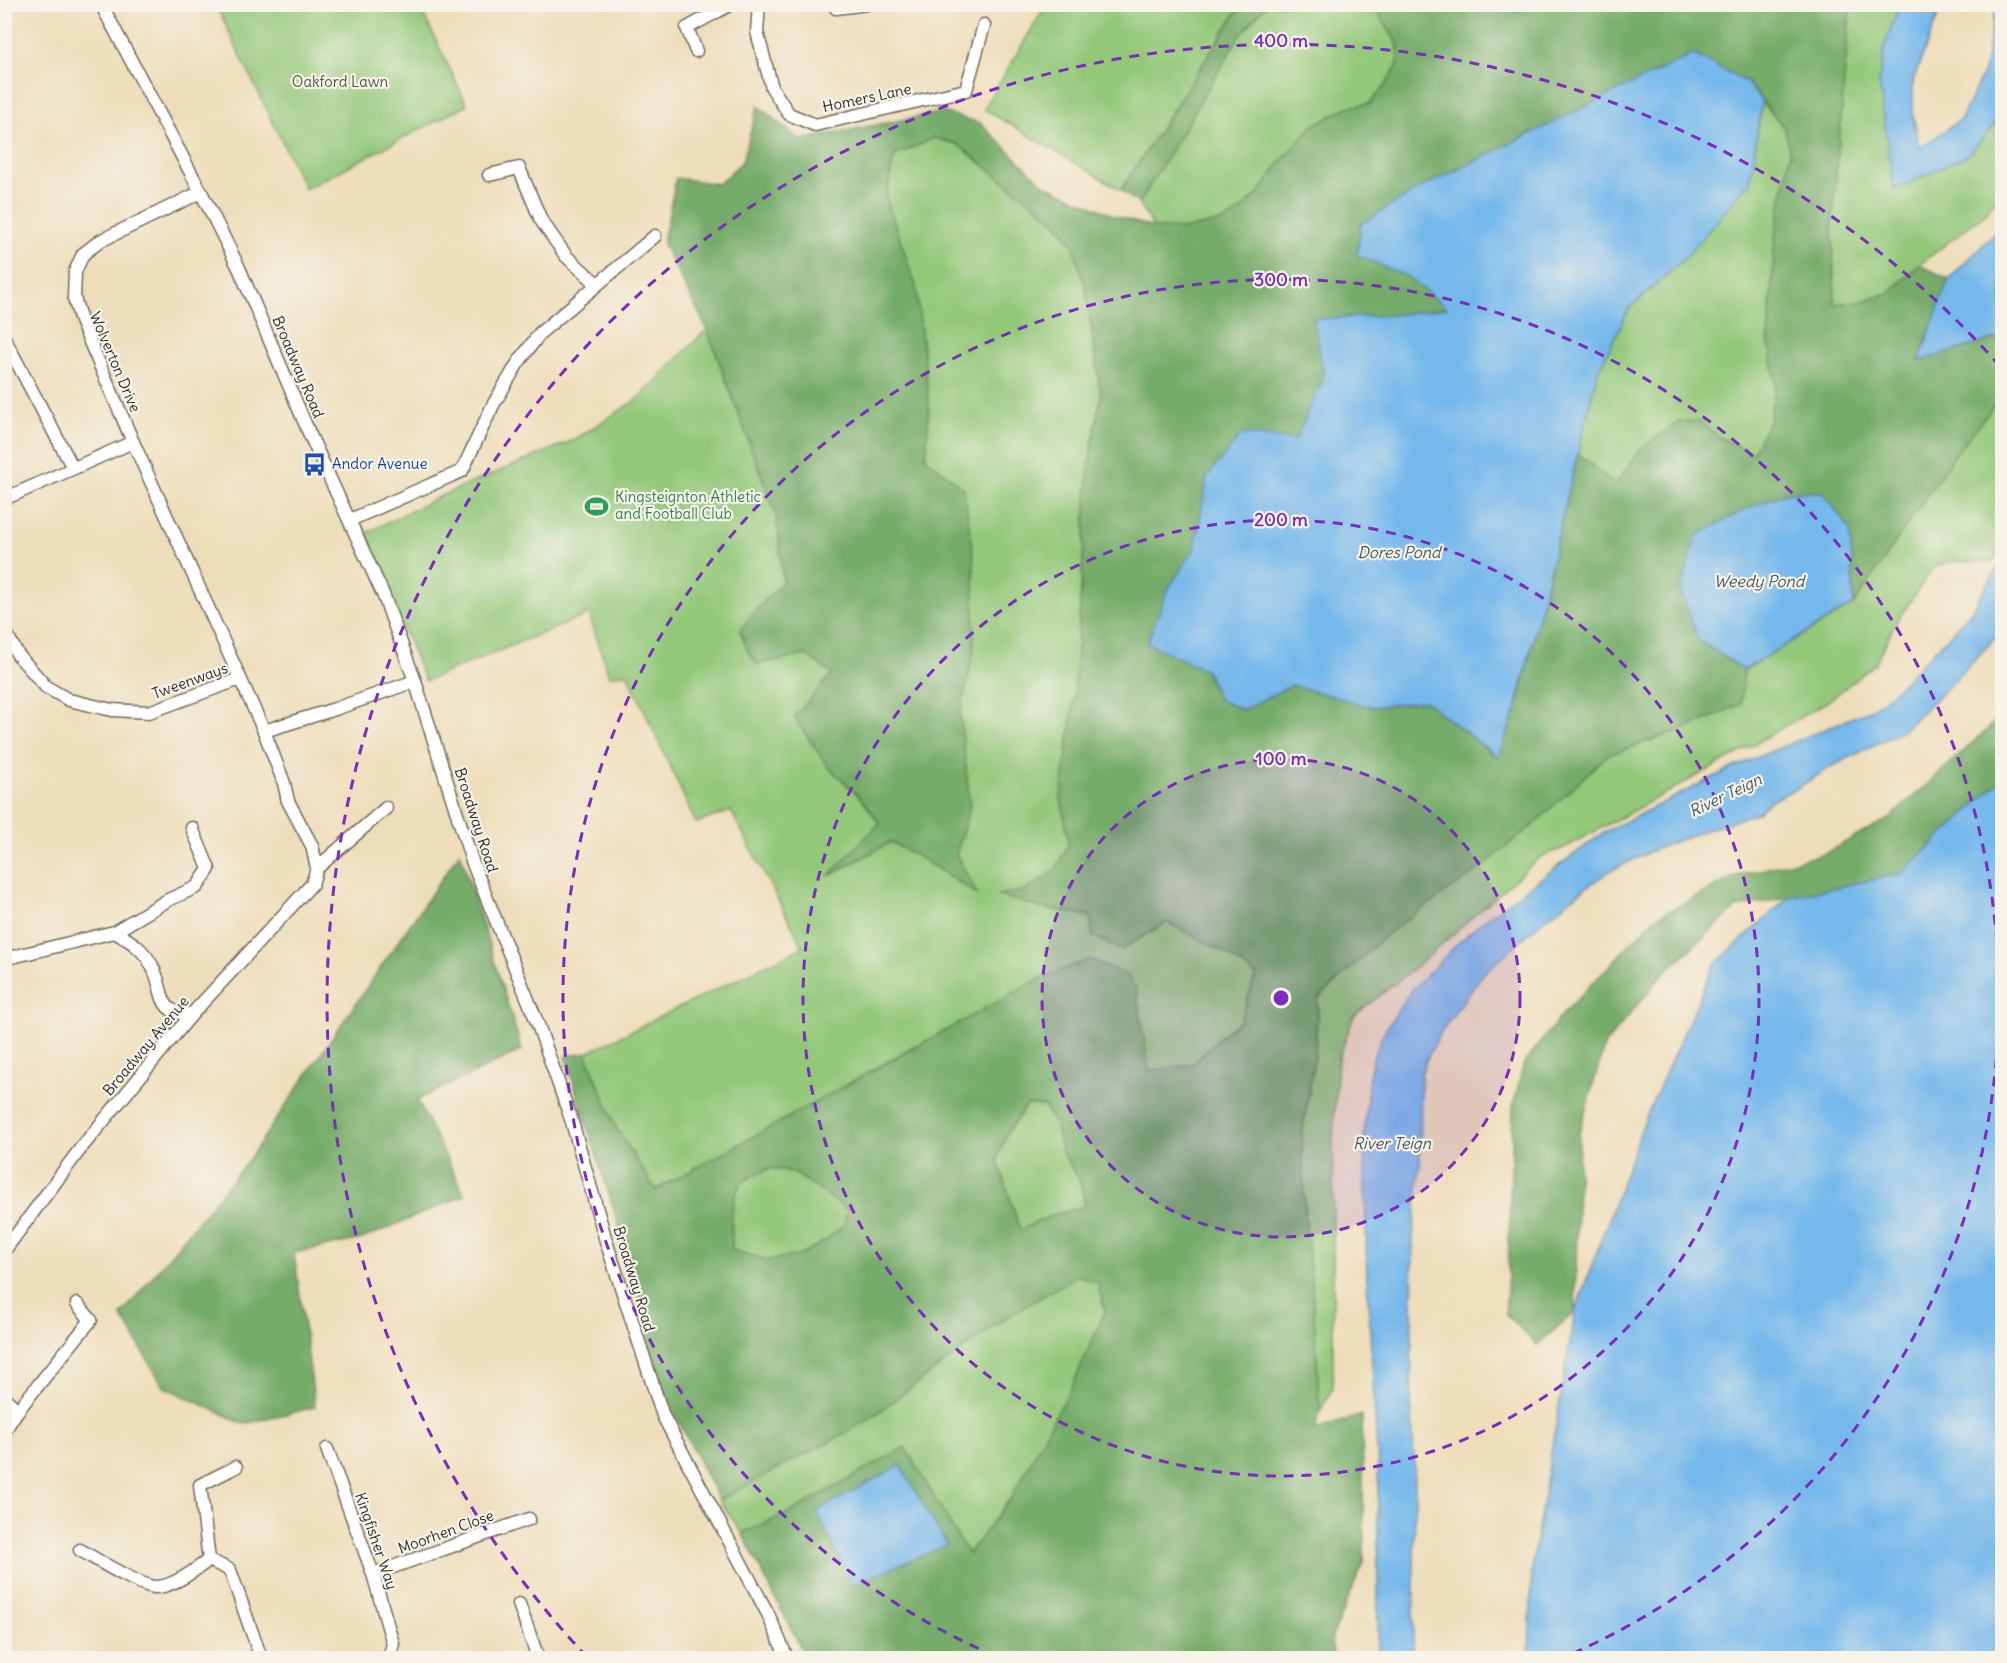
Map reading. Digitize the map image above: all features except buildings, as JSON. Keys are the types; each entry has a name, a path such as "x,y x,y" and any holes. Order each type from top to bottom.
{"street":[{"name":"Broadway Road","path":"100,4 239,268 310,435 383,594 416,681 473,864 537,1022 572,1122 606,1241 663,1416 768,1614 787,1659"},
{"path":"696,51 687,28 731,4"},
{"name":"Homers Lane","path":"759,4 757,32 772,88 789,114 815,124 966,90 984,25"},
{"path":"836,8 867,4"},
{"path":"489,175 519,168 541,220 566,256 596,283"},
{"name":"Wolverton Drive","path":"133,442 81,321 74,298 75,272 83,254 100,241 201,192"},
{"path":"350,520 462,471 493,405 518,363 540,333 596,283 655,236"},
{"path":"4,338 73,468"},
{"path":"4,500 133,442"},
{"name":"Tweenways","path":"133,442 264,730"},
{"name":"Tweenways","path":"4,630 18,655 46,687 69,700 112,710 149,712 240,679"},
{"path":"317,868 312,846 288,801 284,783 264,730 335,710 416,681"},
{"name":"Broadway Avenue","path":"4,1251 81,1148 192,1014 312,884 317,868 386,808"},
{"path":"4,959 114,932 168,900 197,887 209,869 192,828"},
{"path":"114,932 134,942 147,956 154,970 163,1002 179,1014 192,1014"},
{"path":"4,1431 90,1320 77,1304"},
{"path":"4,1398 18,1410"},
{"name":"Kingfisher Way","path":"327,1449 373,1574 393,1644 389,1659"},
{"path":"209,1560 200,1485 236,1467"},
{"name":"Moorhen Close","path":"373,1574 529,1519"},
{"path":"80,1550 134,1580 157,1587 184,1576 209,1560"},
{"path":"209,1560 230,1570 261,1659"},
{"path":"519,1604 538,1659"}],"green space":[{"name":"Oakford Lawn","path":"216,5 419,5 467,105 305,189"},
{"path":"1046,5 1241,5 1121,190 984,109"},
{"path":"1241,5 1266,5 1238,38 1139,204 1121,190"},
{"path":"1266,5 1364,5 1378,13 1398,44 1398,64 1385,86 1369,104 1348,107 1312,126 1279,164 1259,193 1240,211 1224,221 1185,229 1154,228 1139,204 1238,38"},
{"path":"1364,5 1848,5 1850,8 1832,225 1835,304 1859,302 1889,293 1919,265 1949,279 1919,360 2002,337 2002,395 1950,461 1854,604 1850,529 1698,640 1744,670 1741,704 1692,726 1606,756 1533,825 1473,874 1389,932 1318,999 1315,1053 1302,1135 1305,1215 1320,1412 1315,1430 1362,1415 1364,1562 1332,1636 1333,1658 806,1658 742,1533 789,1513 905,1447 968,1554 1011,1498 1074,1382 1105,1312 1098,1283 1078,1275 1004,1319 862,1424 719,1500 659,1383 631,1264 565,1056 586,1053 617,1130 656,1190 1037,980 1089,959 1127,975 1136,988 1149,1071 1193,1064 1224,1033 1240,1021 1256,975 1224,952 1167,922 1121,950 1092,936 1091,916 1042,908 997,895 1025,891 1055,870 1069,843 1061,798 1074,701 1089,465 1101,396 1086,289 1073,244 1056,222 957,144 934,138 894,156 886,197 916,287 929,404 926,458 964,489 974,560 974,650 960,714 970,806 956,854 978,895 891,842 828,876 880,823 861,798 828,767 794,717 832,674 807,655 757,664 748,651 740,630 783,582 777,517 707,329 663,244 676,178 718,184 742,162 758,106 800,140 942,112 980,123 1043,184 1115,216 1154,228 1185,229 1224,221 1240,211 1259,193 1279,164 1312,126 1348,107 1369,104 1385,86 1398,64 1398,44 1378,13","holes":["1693,54 1747,82 1785,129 1790,154 1775,238 1768,338 1776,382 1769,422 1753,453 1722,439 1699,421 1678,422 1641,449 1615,485 1578,454 1517,709 1497,757 1425,701 1371,707 1292,685 1243,710 1219,700 1168,589 1195,548 1295,441 1324,378 1315,320 1394,315 1448,308 1408,277 1358,255 1361,224 1424,186","1027,1105 1044,1106 1055,1124 1062,1152 1080,1180 1085,1206 1053,1215 1020,1230 997,1159 1007,1133","770,1168 793,1172 848,1210 844,1225 825,1241 798,1256 767,1260 732,1250 732,1213 735,1195 739,1187 750,1177"]},
{"path":"1848,5 1899,5 1885,45 1879,81 1894,190 1967,156 2002,116 2002,190 1987,212 1919,265 1889,293 1859,302 1835,304 1832,225 1850,8"},
{"path":"1762,102 1785,129 1790,154 1775,238 1768,338 1776,382 1769,422 1753,453 1722,439 1699,421 1641,449 1615,485 1578,454 1597,373 1629,309 1687,256 1750,181"},
{"path":"934,138 957,144 1056,222 1073,244 1086,289 1101,396 1089,465 1074,701 1061,798 1069,843 1055,870 1025,891 999,895 1042,908 1091,916 1121,950 1167,922 1224,952 1256,975 1240,1021 1224,1033 1193,1064 1148,1071 1136,988 914,1046 773,1127 655,1190 617,1130 586,1053 803,947 731,811 696,823 627,673 609,676 589,614 425,681 364,534 443,495 574,440 638,399 707,329 777,517 783,583 756,610 740,631 748,651 757,664 807,655 832,674 828,767 861,798 880,824 831,875 891,842 977,894 956,854 970,806 960,714 974,650 964,489 926,458 929,404 916,287 886,198 894,156"},
{"path":"2002,395 2002,548 1992,561 1948,562 1933,568 1896,622 1875,664 1827,702 1732,757 1564,848 1540,857 1422,962 1354,1016 1338,1059 1333,1136 1333,1387 1320,1412 1305,1215 1302,1135 1315,1053 1318,999 1389,932 1533,825 1606,756 1692,726 1741,704 1744,670 1854,604 1950,461"},
{"path":"2002,714 2002,779 1901,874 1736,908 1665,972 1605,1044 1579,1133 1575,1312 1537,1345 1505,1314 1513,1106 1524,1063 1562,1015 1655,918 1736,876 1824,854 1890,818"},
{"path":"460,852 522,1050 417,1100 465,1195 362,1239 294,1253 315,1407 244,1424 164,1387 121,1315 247,1162"},
{"path":"1027,1105 1045,1106 1055,1124 1062,1152 1080,1180 1085,1207 1053,1215 1020,1230 997,1159 1007,1133"},
{"path":"770,1168 793,1172 848,1210 844,1225 825,1241 798,1256 767,1260 732,1250 732,1213 735,1195 744,1181"},
{"path":"1078,1275 1098,1282 1105,1312 1074,1382 1011,1498 968,1554 789,1513 742,1533 719,1500 861,1424 1004,1319"}],"water":[{"path":"1899,5 1942,5 1913,81 1913,116 1920,148 1961,119 1984,71 1996,5 2002,5 2002,116 1967,156 1894,190 1879,81 1885,45"},
{"name":"Dores Pond","path":"1693,54 1747,82 1762,102 1750,181 1687,256 1629,309 1597,373 1516,710 1498,757 1425,701 1371,707 1292,685 1243,710 1219,700 1206,670 1147,643 1168,589 1195,548 1207,477 1242,434 1295,440 1324,378 1314,319 1394,315 1447,308 1408,277 1357,255 1361,224 1424,186"},
{"path":"2002,226 2002,337 1919,361 1949,279"},
{"name":"Weedy Pond","path":"1788,492 1822,492 1850,529 1854,604 1744,670 1698,640 1681,591 1696,536 1746,509"},
{"name":"River Teign","path":"2002,561 2002,631 1902,731 1770,801 1759,812 1689,836 1608,872 1539,924 1482,975 1443,1029 1426,1060 1421,1075 1420,1167 1413,1238 1411,1394 1415,1484 1413,1658 1378,1658 1378,1466 1367,1280 1364,1133 1369,1076 1374,1055 1383,1034 1410,992 1458,943 1484,920 1605,832 1732,768 1870,710 1893,692 1952,633 1972,610"},
{"path":"2002,779 2002,1658 1529,1658 1532,1565 1575,1312 1644,1122 1714,965 1789,897 1901,874"},
{"path":"900,1465 947,1545 852,1585 817,1511"}],"place":[{"name":"Andor Avenue","path":"314,464"},
{"name":"Kingsteignton Athletic and Football Club","path":"597,506"}]}
